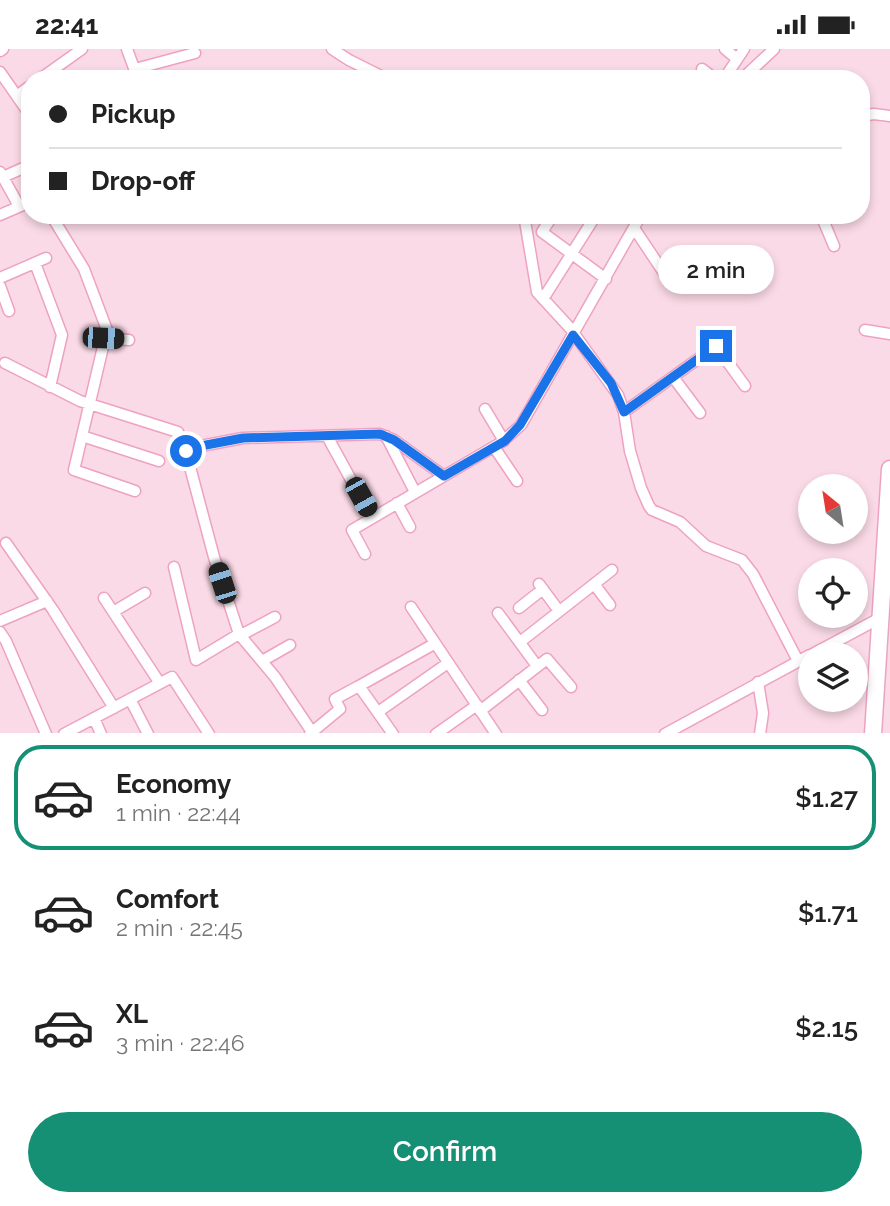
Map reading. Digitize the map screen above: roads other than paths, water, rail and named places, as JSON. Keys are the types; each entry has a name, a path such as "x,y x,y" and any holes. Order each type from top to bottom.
{"highway":[{"path":"873,733 890,469"}],"street":[{"path":"53,70 82,49"},
{"path":"127,49 135,70"},
{"path":"332,49 369,70"},
{"path":"724,49 737,59"},
{"path":"730,70 744,49"},
{"path":"752,70 774,49"},
{"path":"147,70 195,53"},
{"path":"0,72 21,103"},
{"path":"16,96 21,92"},
{"path":"870,115 890,115"},
{"path":"0,215 19,206 1,174 21,168"},
{"path":"56,224 84,269 107,330 74,470 135,491"},
{"path":"525,224 535,287 611,383 624,412 630,451 649,506 652,510 680,522 706,546 742,560 753,574 798,661 665,733"},
{"path":"547,224 542,232 606,279"},
{"path":"543,299 590,224"},
{"path":"365,554 352,530 505,441 520,425 636,224"},
{"path":"825,224 834,246"},
{"path":"634,228 664,273"},
{"path":"0,278 46,258"},
{"path":"35,263 62,335 50,387"},
{"path":"0,286 9,311"},
{"path":"864,330 890,334"},
{"path":"103,338 129,340"},
{"path":"624,412 716,346 745,386"},
{"path":"5,363 50,387 91,404 178,432 214,557 240,634 262,661 311,733 340,709 335,699 435,644"},
{"path":"673,377 700,413"},
{"path":"485,409 505,441"},
{"path":"185,449 243,438 380,434 444,476"},
{"path":"82,436 159,461"},
{"path":"327,436 372,518"},
{"path":"386,436 415,492"},
{"path":"494,447 517,481"},
{"path":"397,503 410,527"},
{"path":"6,543 47,601 114,708"},
{"path":"174,567 196,660 275,617"},
{"path":"520,642 612,570"},
{"path":"594,584 610,604"},
{"path":"519,608 541,587 559,611"},
{"path":"113,612 145,593"},
{"path":"104,598 159,682"},
{"path":"0,621 47,601"},
{"path":"411,607 496,733"},
{"path":"498,613 537,666"},
{"path":"835,642 880,618"},
{"path":"2,640 46,733"},
{"path":"262,661 290,645"},
{"path":"437,733 478,708 547,659 571,687"},
{"path":"378,712 448,663"},
{"path":"64,733 172,677 209,733"},
{"path":"519,680 542,710"},
{"path":"758,683 763,713 760,733"},
{"path":"359,686 393,733"},
{"path":"130,699 148,733"},
{"path":"94,718 101,733"}]}
